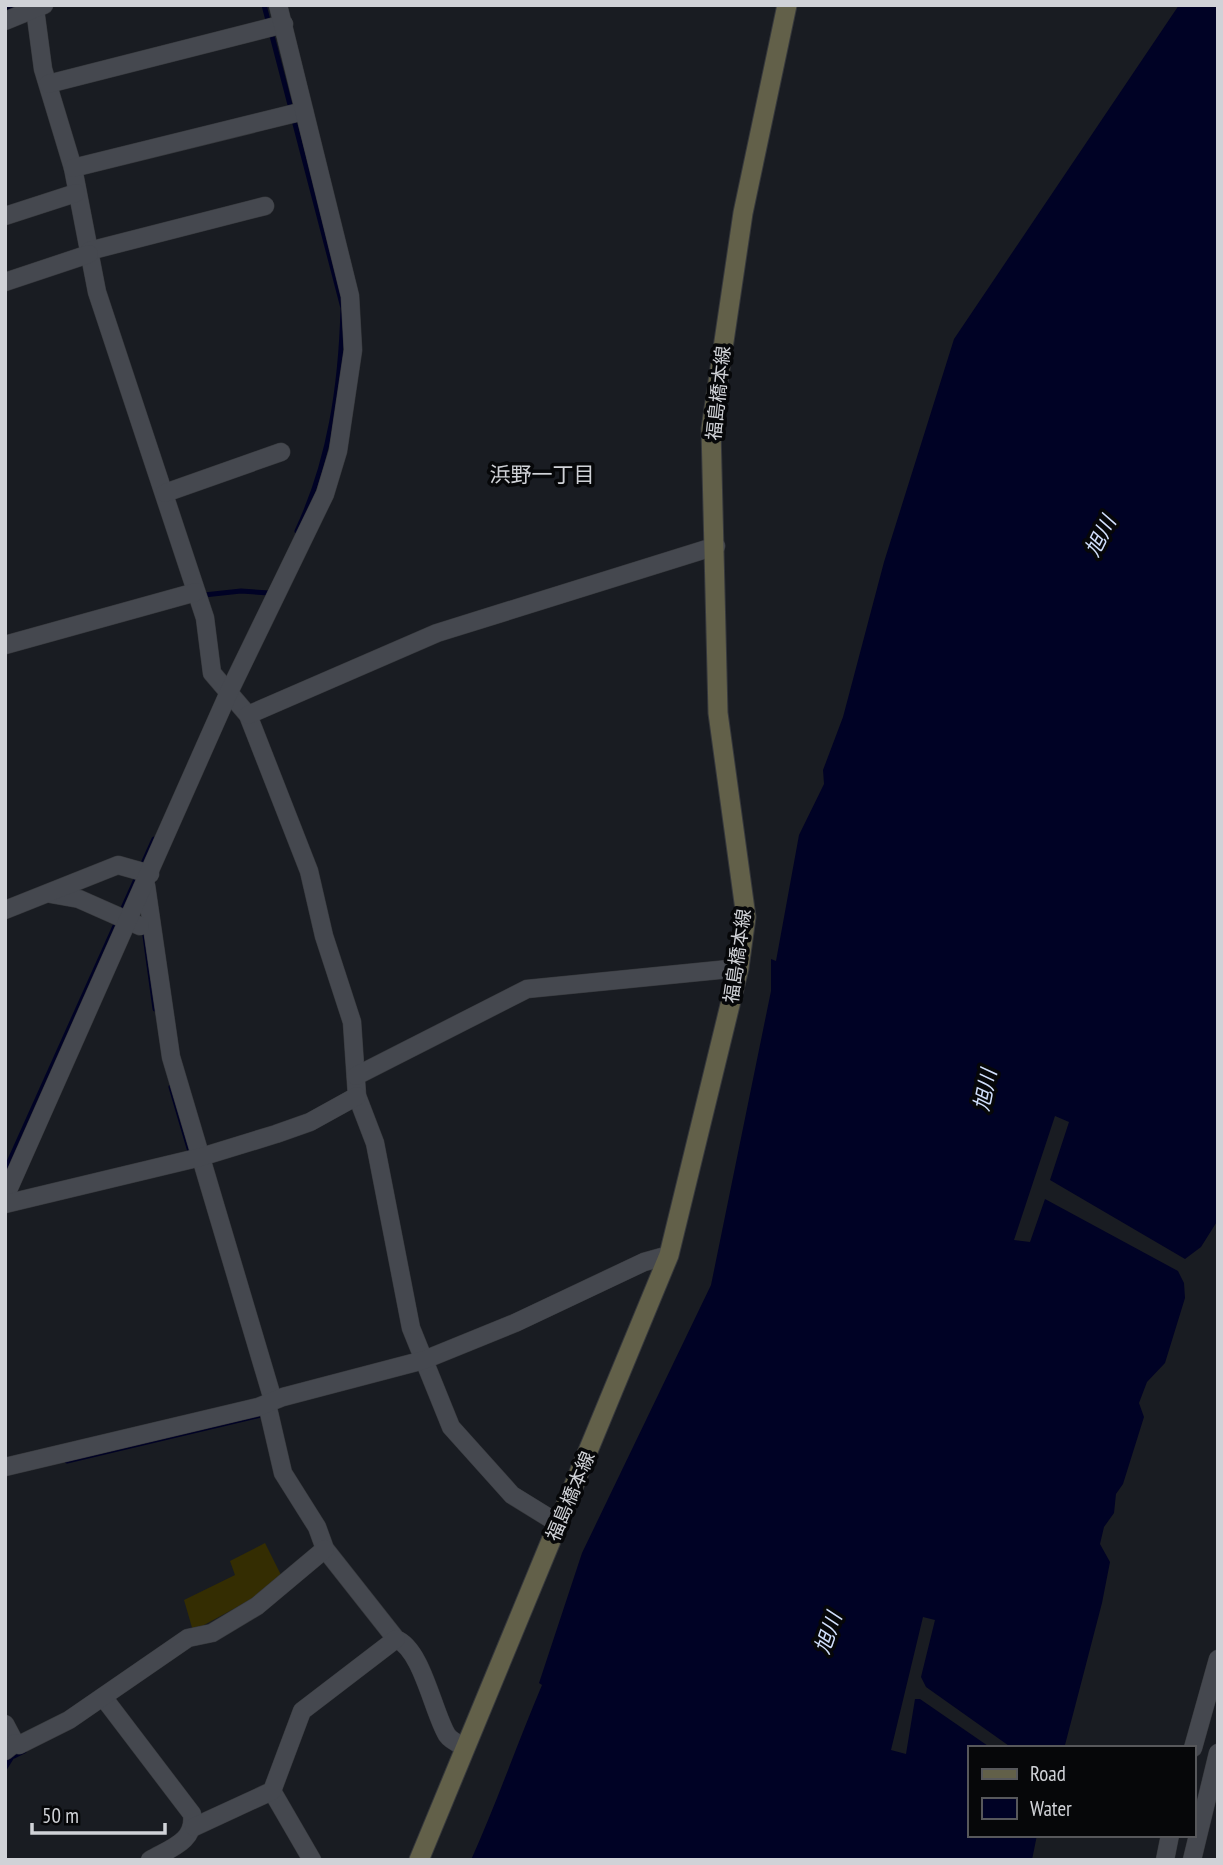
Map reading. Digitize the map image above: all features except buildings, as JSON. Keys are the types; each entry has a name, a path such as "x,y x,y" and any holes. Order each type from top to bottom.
{"main road":[{"name":"福島橋本線","path":"419,1860 669,1255 739,968 746,917 718,713 716,546 711,429 743,213 788,5"}],"street":[{"path":"5,1197 224,686 325,494 338,451 353,349 350,296 297,112 276,26 278,5"},
{"path":"6,18 39,7 48,84 73,168 97,292 205,618 212,673 248,715 309,871 324,936 352,1022 357,1096 375,1143 411,1328 452,1427 512,1494 559,1524"},
{"path":"48,84 276,26"},
{"path":"73,168 297,112"},
{"path":"5,216 76,193"},
{"path":"5,282 89,252 265,206"},
{"path":"164,493 281,452"},
{"path":"248,715 438,634 716,546"},
{"path":"5,645 196,592"},
{"path":"5,910 118,865 144,875"},
{"path":"144,875 171,1057 196,1158 270,1402 283,1474 317,1527 325,1549 396,1639 403,1642 413,1658 448,1738 465,1747"},
{"path":"48,894 79,898 151,931"},
{"path":"356,1076 527,989 739,968"},
{"path":"5,1204 196,1158 310,1122 357,1096"},
{"path":"5,1467 270,1402 424,1360 515,1323 644,1262 669,1255"},
{"path":"5,1724 10,1747 19,1745 106,1700 188,1638 200,1636 257,1606 325,1549"},
{"path":"150,1860 186,1840 194,1827 272,1791 302,1712 396,1639"},
{"path":"1194,1746 1218,1659"},
{"path":"106,1700 192,1814 194,1827"},
{"path":"1192,1860 1218,1753"},
{"path":"272,1791 306,1858"},
{"path":"1165,1860 1170,1837"},
{"path":"1175,1860 1179,1837"}],"shaded area":[{"path":"265,1543 281,1575 250,1600 193,1631 184,1600 235,1575 230,1561"}],"water":[{"name":"旭川","path":"1179,5 1218,5 1218,1220 1201,1247 1185,1259 1050,1180 1069,1122 1055,1116 1014,1240 1030,1242 1045,1199 1178,1271 1184,1283 1185,1298 1165,1363 1147,1382 1139,1403 1144,1417 1123,1484 1116,1494 1114,1513 1104,1527 1100,1544 1110,1562 1065,1745 1009,1746 926,1687 921,1677 935,1620 923,1617 891,1750 906,1754 915,1699 920,1699 988,1746 968,1746 968,1837 1037,1837 1032,1860 471,1860 542,1685 539,1683 582,1553 711,1285 771,991 771,959 776,961 799,835 824,784 823,770 843,717 884,562 954,339"}],"waterway":[{"path":"5,8 12,5"},
{"path":"264,5 343,308 340,365 332,422 318,477 297,531"},
{"path":"204,595 241,591 269,593"},
{"path":"5,1171 154,839"},
{"path":"145,936 155,1009"},
{"path":"171,1087 191,1155"},
{"path":"67,1461 265,1414"},
{"path":"14,1756 24,1751"},
{"path":"5,1768 13,1755"}],"district":[{"name":"浜野一丁目","path":"542,474"}]}
